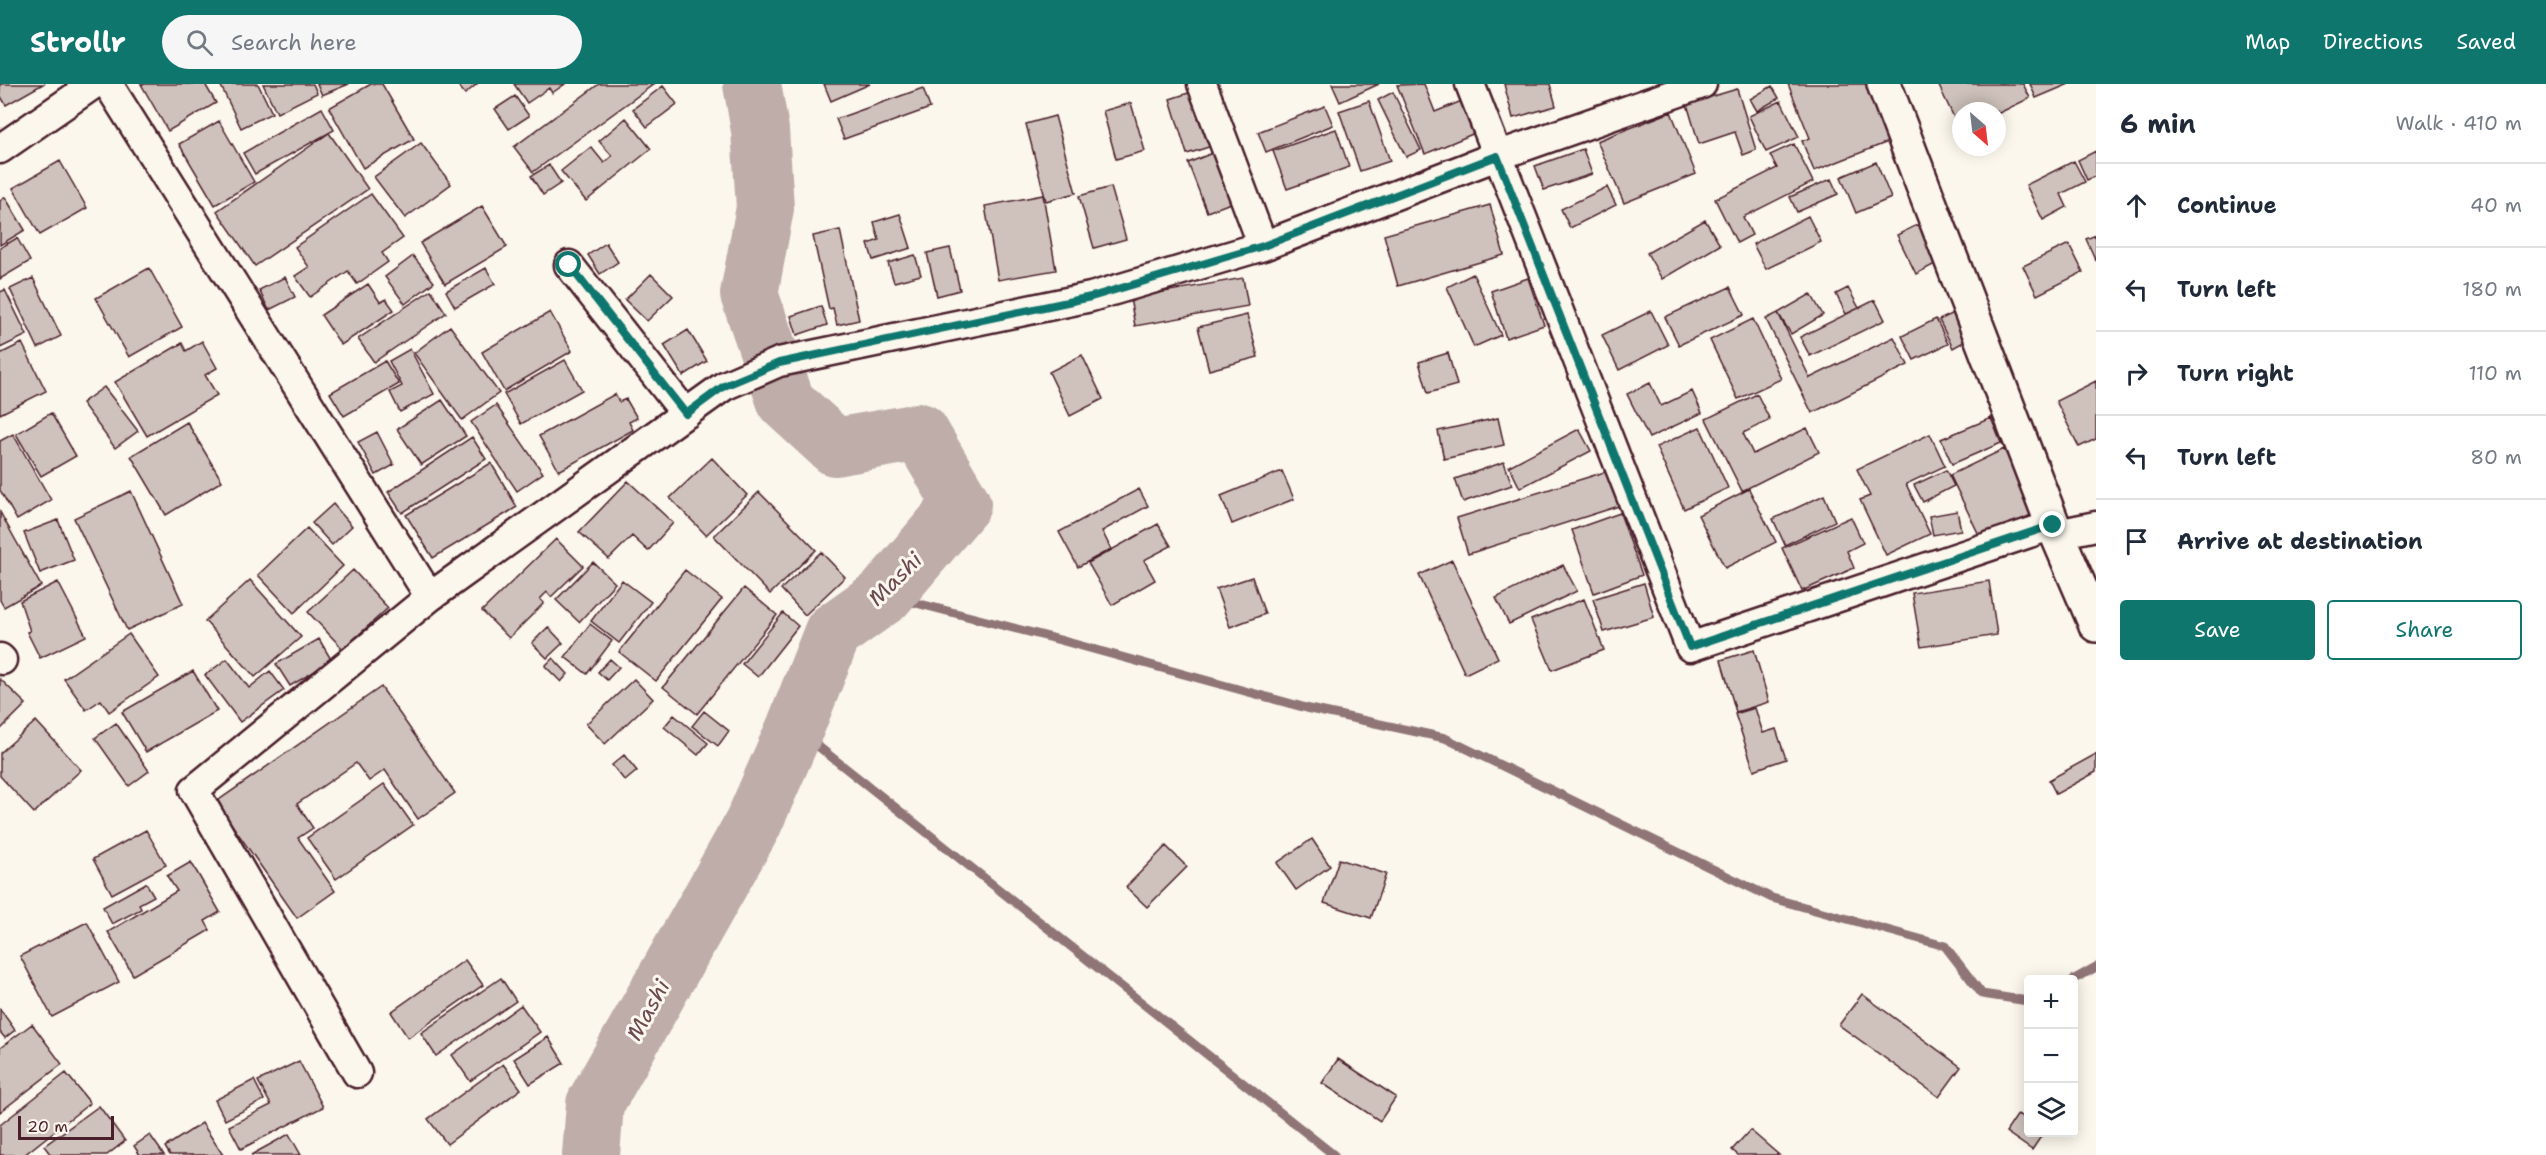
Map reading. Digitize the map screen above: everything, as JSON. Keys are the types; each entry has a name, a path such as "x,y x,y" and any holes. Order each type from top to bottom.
{"street":[{"path":"0,149 94,84"},
{"path":"108,84 430,597"},
{"path":"1202,84 1263,246"},
{"path":"1470,84 1690,647 2055,529 2096,526"},
{"path":"357,1073 194,790 430,597 724,386 779,363 1091,297 1263,246 1497,156 1702,84"},
{"path":"1884,84 2055,529 2096,625"},
{"path":"569,265 686,414"}],"building":[{"path":"0,84 43,84 6,105 0,95"},
{"path":"141,84 205,84 216,103 168,131"},
{"path":"220,84 258,84 272,113 241,128"},
{"path":"263,84 313,84 317,93 277,113"},
{"path":"317,84 349,84 322,95"},
{"path":"371,84 382,84 414,139 363,168 329,108"},
{"path":"457,84 477,84 465,94"},
{"path":"514,84 565,84 552,93 549,88 527,103"},
{"path":"599,84 654,84 533,172 514,147"},
{"path":"824,84 870,84 831,101"},
{"path":"1332,84 1379,84 1340,102"},
{"path":"1424,84 1435,112 1469,98 1482,130 1425,154 1397,85"},
{"path":"1504,84 1550,84 1556,106 1513,118"},
{"path":"1788,84 1871,84 1893,140 1814,171 1802,141 1810,138"},
{"path":"1938,84 2023,84 2030,98 2006,110 2006,102 1952,102 1952,113"},
{"path":"2030,84 2069,84 2036,98"},
{"path":"663,86 677,104 647,127 633,109"},
{"path":"1772,86 1779,98 1757,111 1750,99"},
{"path":"923,88 930,108 844,139 836,119"},
{"path":"1204,88 1221,143 1187,154 1170,99"},
{"path":"1737,89 1756,150 1743,155 1735,132 1699,144 1687,104"},
{"path":"1393,92 1421,150 1406,157 1378,100"},
{"path":"515,96 529,116 509,129 495,109"},
{"path":"1369,101 1390,161 1360,171 1339,111"},
{"path":"1781,101 1799,137 1766,152 1749,116"},
{"path":"1131,103 1145,151 1116,159 1103,111"},
{"path":"1325,106 1333,125 1266,152 1258,132"},
{"path":"322,108 334,130 255,174 243,153"},
{"path":"1671,112 1696,174 1624,203 1597,141"},
{"path":"1055,116 1076,193 1046,201 1026,124"},
{"path":"626,118 651,149 586,201 561,171 591,147 604,163 612,156 599,141"},
{"path":"219,121 254,182 215,205 179,144"},
{"path":"1336,129 1349,167 1287,189 1273,151"},
{"path":"329,133 368,189 255,266 217,211"},
{"path":"421,143 451,184 405,218 374,177"},
{"path":"1794,144 1813,182 1743,217 1752,235 1737,243 1715,199 1777,168 1770,155"},
{"path":"1222,149 1241,199 1207,212 1188,163"},
{"path":"1583,149 1592,174 1544,190 1535,166"},
{"path":"2096,151 2096,176 2087,180 2078,160"},
{"path":"60,161 87,208 40,235 13,188"},
{"path":"2074,161 2085,182 2061,194 2067,207 2043,220 2026,185"},
{"path":"1876,162 1891,198 1856,213 1841,177"},
{"path":"549,165 561,183 543,195 531,176"},
{"path":"1831,179 1838,194 1797,212 1790,197"},
{"path":"1111,187 1126,239 1094,248 1079,196"},
{"path":"1607,187 1616,205 1570,228 1561,209"},
{"path":"371,194 403,238 382,253 388,262 357,284 348,271 310,297 295,276 309,267 295,247"},
{"path":"1043,195 1056,270 998,280 985,206"},
{"path":"5,197 25,230 0,245 0,201"},
{"path":"1490,205 1504,255 1398,286 1384,235"},
{"path":"482,206 507,247 445,284 420,243"},
{"path":"900,214 911,248 873,260 868,244 879,240 874,222"},
{"path":"1808,216 1821,242 1766,269 1753,244"},
{"path":"1705,220 1720,245 1662,279 1647,253"},
{"path":"1919,224 1937,263 1916,274 1897,235"},
{"path":"840,230 859,320 837,325 833,308 829,309 813,236"},
{"path":"2096,235 2096,261 2086,239"},
{"path":"17,238 30,261 0,279 0,248"},
{"path":"606,243 618,262 600,274 588,255"},
{"path":"2069,244 2083,272 2037,295 2023,266"},
{"path":"950,248 960,290 937,296 927,253"},
{"path":"915,255 921,275 894,282 888,263"},
{"path":"413,256 434,282 405,304 385,277"},
{"path":"149,268 182,327 129,357 96,298"},
{"path":"486,268 495,284 455,307 446,291"},
{"path":"651,274 673,296 647,321 625,300"},
{"path":"1473,274 1501,335 1474,347 1447,287"},
{"path":"285,277 295,297 269,310 259,290"},
{"path":"33,278 61,336 38,348 10,289"},
{"path":"1243,278 1248,306 1135,326 1130,298"},
{"path":"1528,278 1544,325 1506,338 1491,291"},
{"path":"368,284 380,302 386,299 394,310 341,345 321,315"},
{"path":"1730,287 1744,315 1679,345 1665,317"},
{"path":"1848,288 1859,308 1846,314 1836,294"},
{"path":"5,290 27,335 0,348 0,292"},
{"path":"431,290 446,313 374,362 358,339"},
{"path":"1811,294 1823,315 1791,334 1778,313"},
{"path":"1875,300 1885,320 1810,356 1800,337"},
{"path":"821,306 827,325 797,335 791,316"},
{"path":"1651,311 1668,345 1619,370 1602,335"},
{"path":"550,312 572,351 504,391 482,352"},
{"path":"1956,312 1969,339 1953,348 1939,320"},
{"path":"1778,313 1810,378 1894,337 1908,365 1812,413 1766,319"},
{"path":"1247,315 1258,357 1209,370 1198,327"},
{"path":"1753,319 1781,379 1738,399 1710,340"},
{"path":"1936,319 1948,344 1914,360 1902,336"},
{"path":"450,326 499,393 462,420 414,353"},
{"path":"688,330 707,361 683,376 664,345"},
{"path":"202,341 217,368 205,375 217,395 147,436 115,382 182,343 186,351"},
{"path":"22,343 46,391 0,414 0,354"},
{"path":"410,349 434,394 400,412 390,392 402,386 389,361"},
{"path":"1448,353 1457,385 1428,393 1419,362"},
{"path":"1082,355 1103,399 1070,416 1049,372"},
{"path":"565,360 582,390 521,424 504,394"},
{"path":"385,361 399,384 344,416 330,393"},
{"path":"2096,381 2096,439 2079,447 2056,401"},
{"path":"1650,383 1661,406 1692,391 1702,413 1649,438 1627,394"},
{"path":"104,387 138,431 115,448 82,403"},
{"path":"615,394 619,402 626,399 637,418 629,422 633,430 559,471 539,436"},
{"path":"1757,394 1770,420 1743,433 1753,454 1807,428 1819,452 1742,491 1706,419"},
{"path":"442,400 466,436 421,465 397,429"},
{"path":"496,405 543,473 517,491 471,422"},
{"path":"51,413 76,456 41,476 16,434"},
{"path":"1498,418 1504,445 1444,459 1438,431"},
{"path":"1991,418 2001,443 1952,464 1941,439"},
{"path":"187,422 222,481 166,515 131,456"},
{"path":"1700,427 1728,488 1684,509 1656,447"},
{"path":"1579,429 1591,451 1520,488 1509,466"},
{"path":"377,432 394,465 376,475 358,442"},
{"path":"13,434 51,500 17,520 0,490 0,441"},
{"path":"1930,434 1945,466 1906,484 1930,534 1886,555 1860,500 1870,496 1857,469"},
{"path":"472,437 486,459 402,513 388,492"},
{"path":"2004,449 2035,513 1981,539 1950,475"},
{"path":"712,458 747,495 706,535 670,498"},
{"path":"1504,462 1512,485 1463,502 1455,479"},
{"path":"491,463 517,507 433,558 406,515"},
{"path":"1946,470 1954,486 1923,502 1914,485"},
{"path":"1282,471 1294,499 1232,524 1221,496"},
{"path":"1608,471 1619,506 1468,554 1457,518"},
{"path":"628,481 673,523 648,551 632,536 609,559 579,532"},
{"path":"1139,489 1148,506 1102,531 1111,549 1078,567 1059,532"},
{"path":"1749,489 1776,542 1725,568 1698,515"},
{"path":"131,491 183,604 127,630 74,518"},
{"path":"759,492 816,550 770,594 714,536"},
{"path":"1824,495 1835,521 1785,545 1773,519"},
{"path":"333,504 352,526 332,545 312,523"},
{"path":"1957,511 1961,530 1933,535 1929,516"},
{"path":"0,512 41,586 4,607 0,600"},
{"path":"1620,513 1642,575 1594,593 1572,530"},
{"path":"1851,517 1863,543 1847,551 1854,568 1802,591 1782,548"},
{"path":"58,520 74,560 40,573 24,533"},
{"path":"1158,524 1171,546 1144,560 1155,580 1112,605 1088,563"},
{"path":"307,528 343,566 294,613 258,575"},
{"path":"556,539 583,566 551,597 547,592 540,599 544,603 509,638 482,611"},
{"path":"821,552 845,577 805,615 781,589"},
{"path":"1452,560 1498,658 1465,674 1419,575"},
{"path":"593,562 615,583 579,622 556,600"},
{"path":"1563,565 1577,591 1509,624 1496,598"},
{"path":"353,570 388,608 343,649 308,612"},
{"path":"685,570 722,599 656,681 619,652"},
{"path":"1252,577 1265,614 1230,627 1216,589"},
{"path":"250,580 301,637 255,677 205,621"},
{"path":"622,580 651,602 619,643 591,621"},
{"path":"1989,581 1997,635 1921,647 1912,593"},
{"path":"58,582 86,636 40,658 27,632 30,631 20,601"},
{"path":"1644,583 1654,617 1604,632 1593,599"},
{"path":"744,588 777,615 697,714 663,687"},
{"path":"1584,599 1604,650 1552,670 1531,620"},
{"path":"783,613 798,626 758,677 742,664"},
{"path":"590,624 612,641 587,674 565,657"},
{"path":"548,627 563,643 547,658 532,643"},
{"path":"129,634 159,677 109,712 101,700 86,710 64,679"},
{"path":"319,639 332,661 290,686 276,664"},
{"path":"1754,650 1769,702 1736,712 1721,660"},
{"path":"553,658 568,674 561,682 545,666"},
{"path":"227,659 249,688 270,671 284,690 240,722 205,675"},
{"path":"610,659 619,667 607,680 598,672"},
{"path":"193,671 217,711 146,752 122,712"},
{"path":"0,679 26,704 0,730"},
{"path":"634,679 653,699 605,744 586,724"},
{"path":"381,687 455,793 418,819 385,770 369,781 356,763 297,804 313,828 298,838 335,891 297,918 216,802"},
{"path":"1755,708 1763,733 1776,729 1786,759 1754,770 1735,714"},
{"path":"704,711 729,731 718,746 692,726"},
{"path":"674,715 708,743 698,755 664,727"},
{"path":"36,721 81,770 34,813 0,776 0,753"},
{"path":"116,723 149,771 129,786 95,738"},
{"path":"2096,754 2096,772 2056,794 2049,780"},
{"path":"624,755 637,771 625,781 612,765"},
{"path":"384,784 413,825 336,879 307,838"},
{"path":"146,830 166,865 112,894 93,859"},
{"path":"1312,839 1330,866 1296,890 1277,863"},
{"path":"1166,846 1187,867 1147,907 1126,887"},
{"path":"1339,859 1386,874 1371,918 1324,903"},
{"path":"191,862 220,912 205,921 210,930 133,975 108,932 177,891 167,876"},
{"path":"146,883 154,896 139,904 141,909 112,924 103,907"},
{"path":"87,922 119,982 52,1017 20,956"},
{"path":"465,960 483,985 408,1038 391,1012"},
{"path":"501,978 516,1001 436,1056 421,1033"},
{"path":"1862,994 1961,1067 1939,1097 1839,1025"},
{"path":"521,1005 540,1032 470,1081 452,1055"},
{"path":"0,1009 15,1030 5,1038 0,1032"},
{"path":"32,1024 62,1064 0,1112 0,1048"},
{"path":"548,1037 564,1063 530,1084 514,1059"},
{"path":"1338,1059 1396,1097 1380,1121 1322,1083"},
{"path":"299,1061 323,1107 241,1149 229,1126 271,1105 258,1081"},
{"path":"503,1064 521,1089 447,1144 428,1119"},
{"path":"66,1073 90,1103 24,1155 0,1155 0,1125"},
{"path":"254,1080 264,1100 225,1120 215,1100"},
{"path":"99,1106 125,1141 107,1155 51,1155 44,1146"},
{"path":"2018,1114 2024,1118 2024,1137 2041,1137 2032,1150 2006,1132"},
{"path":"202,1123 223,1155 170,1155 165,1147"},
{"path":"1750,1130 1779,1155 1738,1155 1732,1150"},
{"path":"289,1134 301,1155 251,1155"},
{"path":"150,1135 164,1155 140,1155 134,1146"}],"waterway":[{"name":"Mashi","path":"591,1155 595,1104 753,824 795,728 833,632 885,595 962,504 920,432 835,447 786,402 749,294 765,208 760,130 752,84"},
{"path":"885,595 1060,640 1310,709 1445,738 1772,898 1945,946 1982,994 2024,1000"},
{"path":"795,728 1334,1155"},
{"path":"2078,977 2096,967"}],"route":[{"path":"569,265 686,414 724,386 779,363 1091,297 1263,246 1497,156 1690,647 2053,525"}]}
